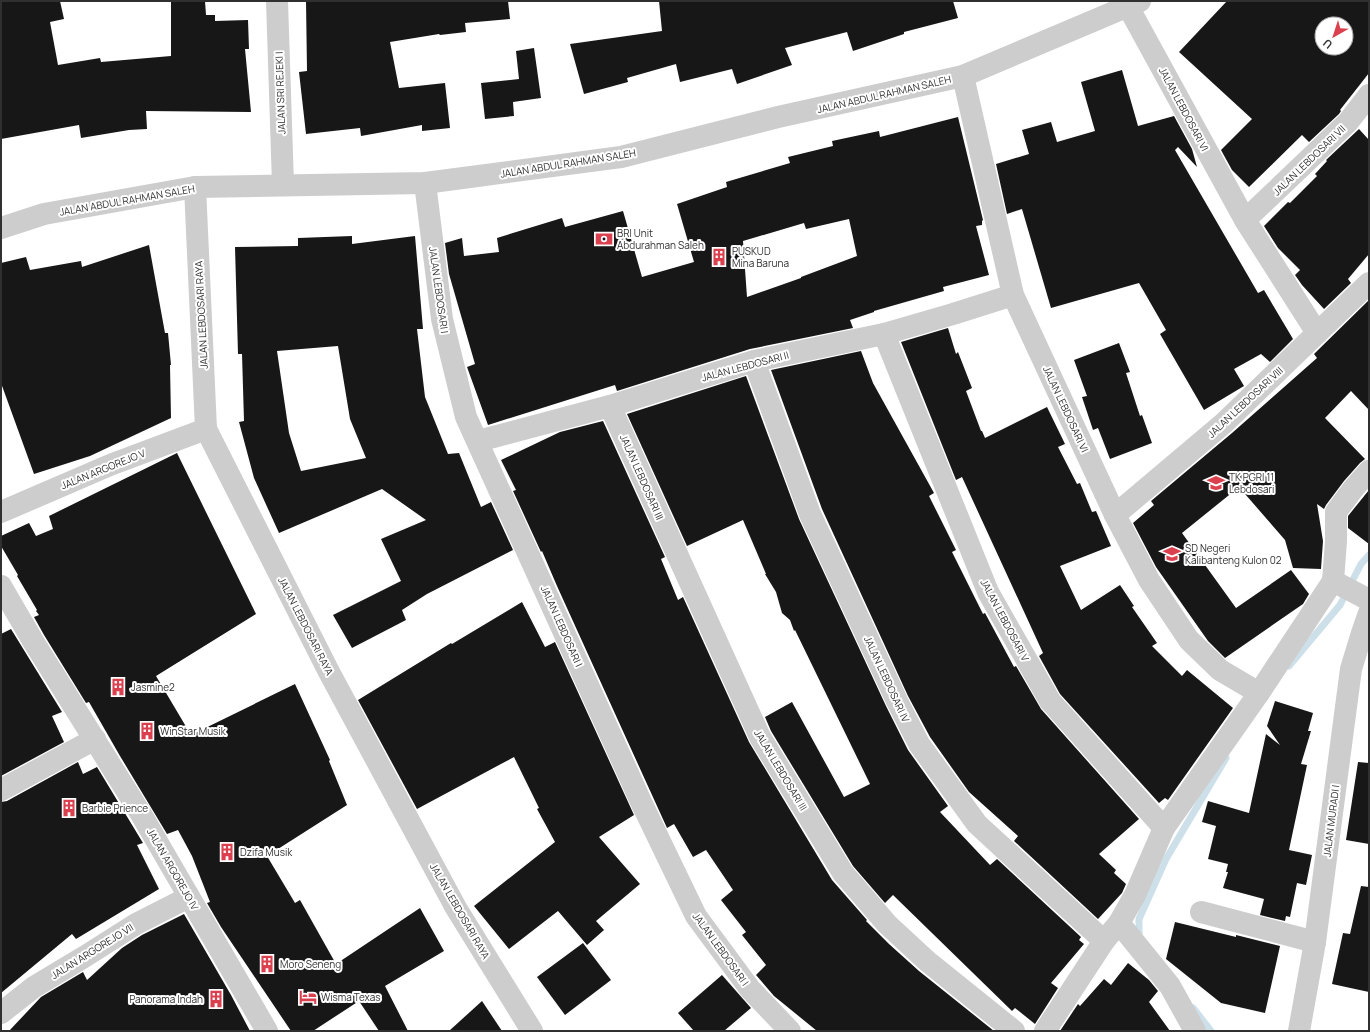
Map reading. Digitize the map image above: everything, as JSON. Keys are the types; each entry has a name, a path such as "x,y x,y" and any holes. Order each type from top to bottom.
{"street":[{"name":"JALAN SRI REJEKI I","path":"276,1 283,185"},
{"name":"JALAN ABDUL RAHMAN SALEH","path":"1,228 44,214 195,187 425,183 621,157 778,118 963,76 1131,3"},
{"name":"JALAN LEBDOSARI VI","path":"1131,3 1245,220 1317,332"},
{"name":"JALAN LEBDOSARI VI","path":"963,76 1013,295 1115,515 1149,580 1190,640 1220,670 1259,693"},
{"name":"JALAN LEBDOSARI VII","path":"1245,220 1348,122 1369,95"},
{"name":"JALAN LEBDOSARI I","path":"425,183 442,319 466,417 642,804 696,916 750,989 790,1031"},
{"name":"JALAN LEBDOSARI RAYA","path":"195,187 206,429 329,672 452,901 532,1031"},
{"name":"JALAN LEBDOSARI VIII","path":"1115,515 1224,423 1369,283"},
{"name":"JALAN LEBDOSARI II","path":"478,441 610,406 754,361 884,334 1013,295"},
{"name":"JALAN LEBDOSARI V","path":"884,334 988,592 1046,694 1055,707 1164,828"},
{"name":"JALAN LEBDOSARI IV","path":"754,361 810,514 897,701 919,744 977,824 1104,941"},
{"name":"JALAN LEBDOSARI III","path":"610,406 760,737 844,873 893,929 928,961 1014,1031"},
{"name":"JALAN ARGOREJO V","path":"1,512 110,465 206,429"},
{"path":"1045,1031 1104,941 1119,923 1135,895 1164,828 1335,583 1336,512 1369,471"},
{"path":"1335,583 1366,603"},
{"name":"JALAN ARGOREJO IV","path":"1,586 33,641 95,739 267,1031"},
{"name":"JALAN MURADI I","path":"1299,1031 1316,942 1351,669 1362,633 1366,603"},
{"path":"1,790 95,739"},
{"name":"JALAN ARGOREJO VII","path":"1,1013 34,987 136,924 189,897"},
{"path":"1201,912 1316,942"},
{"path":"1119,923 1170,986 1195,1031"}],"building":[{"path":"1,1 60,1 64,19 50,22 58,65 100,58 101,62 171,56 171,1 205,1 206,15 215,15 215,21 248,20 249,49 245,49 251,112 146,111 147,129 129,130 81,138 79,125 1,139"},
{"path":"306,1 508,1 510,19 465,23 466,32 439,34 390,42 399,88 445,83 450,128 422,131 422,125 361,136 360,128 306,134 299,72 307,71"},
{"path":"659,1 953,1 958,18 904,32 904,34 853,51 847,32 785,48 792,65 737,84 732,69 680,82 676,64 627,78 628,82 584,94 570,44 662,31"},
{"path":"1227,1 1369,1 1369,73 1340,110 1341,111 1339,114 1309,142 1302,135 1249,187 1232,170 1221,150 1252,119 1179,52"},
{"path":"534,48 541,98 513,102 514,116 485,119 481,83 519,79 516,51"},
{"path":"1122,70 1138,126 1174,116 1192,149 1197,167 1178,147 1175,150 1258,293 1264,290 1293,339 1270,362 1261,354 1234,369 1244,386 1204,410 1160,334 1166,330 1139,283 1051,308 1022,209 1007,214 996,164 1029,154 1022,130 1051,122 1057,142 1095,131 1081,82"},
{"path":"958,117 983,220 982,225 976,226 989,275 943,287 944,291 874,311 850,320 853,328 750,349 617,391 615,385 488,425 467,367 475,364 449,274 445,243 462,238 464,256 499,252 497,238 562,218 565,227 623,211 642,277 694,262 677,204 727,187 726,182 790,163 788,157 833,146 832,141 879,131 880,137","holes":["849,219 857,256 801,278 747,297 743,241 804,223 806,229"]},
{"path":"1359,129 1369,140 1369,254 1348,279 1351,283 1324,309 1302,285 1295,275 1300,270 1278,248 1264,226 1317,176 1315,174 1327,161 1326,160"},
{"path":"352,236 352,244 415,236 423,329 417,329 425,397 448,454 459,453 481,507 491,502 513,550 427,594 402,610 406,620 352,648 333,615 401,581 381,539 426,520 382,489 279,533 254,478 239,422 244,421 242,354 238,354 235,247 298,246 298,238","holes":["338,346 350,419 366,458 301,471 289,433 277,351"]},
{"path":"149,245 165,333 168,333 171,365 171,418 90,456 34,474 1,383 1,263 26,257 30,270 81,261 82,267"},
{"path":"1369,300 1369,410 1351,391 1325,418 1365,459 1344,481 1324,509 1317,504 1323,541 1321,569 1293,568 1285,540 1239,487 1182,533 1236,608 1291,570 1309,594 1303,604 1225,658 1208,641 1156,567 1133,523 1154,505 1151,501 1232,433 1317,358 1314,354"},
{"path":"948,328 956,354 958,352 972,388 966,391 985,438 1047,407 1065,444 1058,447 1077,484 1080,483 1092,512 1096,511 1111,546 1060,566 1081,610 1120,585 1134,606 1132,607 1157,643 1152,646 1182,676 1187,670 1233,708 1168,800 1165,798 1159,803 1060,694 1039,656 1043,653 962,477 956,480 901,342"},
{"path":"1119,343 1130,372 1126,373 1140,416 1142,415 1152,443 1110,459 1098,428 1093,430 1082,397 1087,396 1074,360"},
{"path":"861,351 873,383 934,493 929,496 956,550 952,552 983,614 985,613 1014,667 1016,666 1041,709 1139,819 1099,854 1116,870 1114,873 1126,884 1122,893 1098,919 1014,841 1018,836 969,792 930,737 908,696 822,509 771,370"},
{"path":"746,376 799,519 886,706 908,750 948,806 940,812 990,865 997,859 1081,937 1079,940 1084,944 1051,983 1058,988 1035,1024 1015,1008 1012,1011 893,895 885,903 853,866 771,731 765,717 792,702 844,797 870,784 795,630 794,631 790,620 782,613 776,592 765,574 743,520 687,546 627,414"},
{"path":"603,421 665,557 661,559 678,600 683,597 749,742 832,880 867,920 866,921 889,944 919,971 994,1031 817,1031 774,996 756,975 766,965 742,935 746,932 721,900 733,890 706,850 693,857 674,824 667,828 542,551 541,552 513,491 516,490 501,460 560,432"},
{"path":"177,453 256,614 156,676 191,735 295,684 330,760 329,761 347,805 267,856 295,903 300,900 336,964 420,908 444,951 385,986 408,1031 379,1031 359,1001 313,1031 291,1031 221,927 207,903 210,902 192,856 178,830 167,834 89,702 86,703 44,635 34,617 39,615 36,611 37,610 1,546 1,536 29,523 36,536 53,529 49,516"},
{"path":"1369,490 1369,544 1348,528 1348,516"},
{"path":"522,602 545,647 555,642 634,815 599,837 640,884 596,921 604,930 587,945 558,911 509,949 474,906 555,842 537,809 539,808 514,757 417,809 358,700 451,643 452,644"},
{"path":"11,629 62,712 52,716 64,742 1,776 1,634"},
{"path":"1275,701 1313,713 1308,731 1311,731 1301,764 1307,765 1289,850 1312,855 1306,885 1297,883 1290,917 1286,916 1285,921 1260,915 1264,899 1223,888 1228,872 1226,872 1228,864 1208,859 1216,826 1202,822 1208,801 1249,813 1266,734 1280,745 1267,726"},
{"path":"78,762 83,774 97,767 143,843 137,845 159,889 76,939 72,934 1,993 1,802 7,801"},
{"path":"1358,762 1369,763 1369,844 1346,840"},
{"path":"1361,886 1369,887 1369,992 1332,984 1343,933 1350,934"},
{"path":"184,914 250,1031 9,1031 41,997 83,972 87,980 122,948 142,935"},
{"path":"1175,922 1280,946 1265,1013 1221,1003 1166,959"},
{"path":"583,943 611,980 565,1015 537,977"},
{"path":"1128,963 1149,980 1158,991 1149,1002 1170,1031 1060,1031 1078,1004 1080,1006 1104,979 1111,985"},
{"path":"722,975 751,1008 724,1031 694,1031 678,1013"},
{"path":"482,1001 502,1031 449,1031"}],"waterway":[{"path":"1289,666 1340,605 1361,564 1369,555"},
{"path":"1141,939 1139,937 1139,919 1166,859 1226,758"},
{"path":"1193,1008 1211,1031"}],"place":[{"name":"BRI Unit Abdurahman Saleh","path":"604,239"},
{"name":"PUSKUD Mina Baruna","path":"719,257"},
{"name":"TK PGRI 11 Lebdosari","path":"1216,483"},
{"name":"SD Negeri Kalibanteng Kulon 02","path":"1172,554"},
{"name":"Jasmine2","path":"118,687"},
{"name":"WinStar Musik","path":"147,731"},
{"name":"Barbie Prience","path":"69,808"},
{"name":"Dzifa Musik","path":"227,852"},
{"name":"Moro Seneng","path":"267,964"},
{"name":"Wisma Texas","path":"308,997"},
{"name":"Panorama Indah","path":"216,999"}]}
